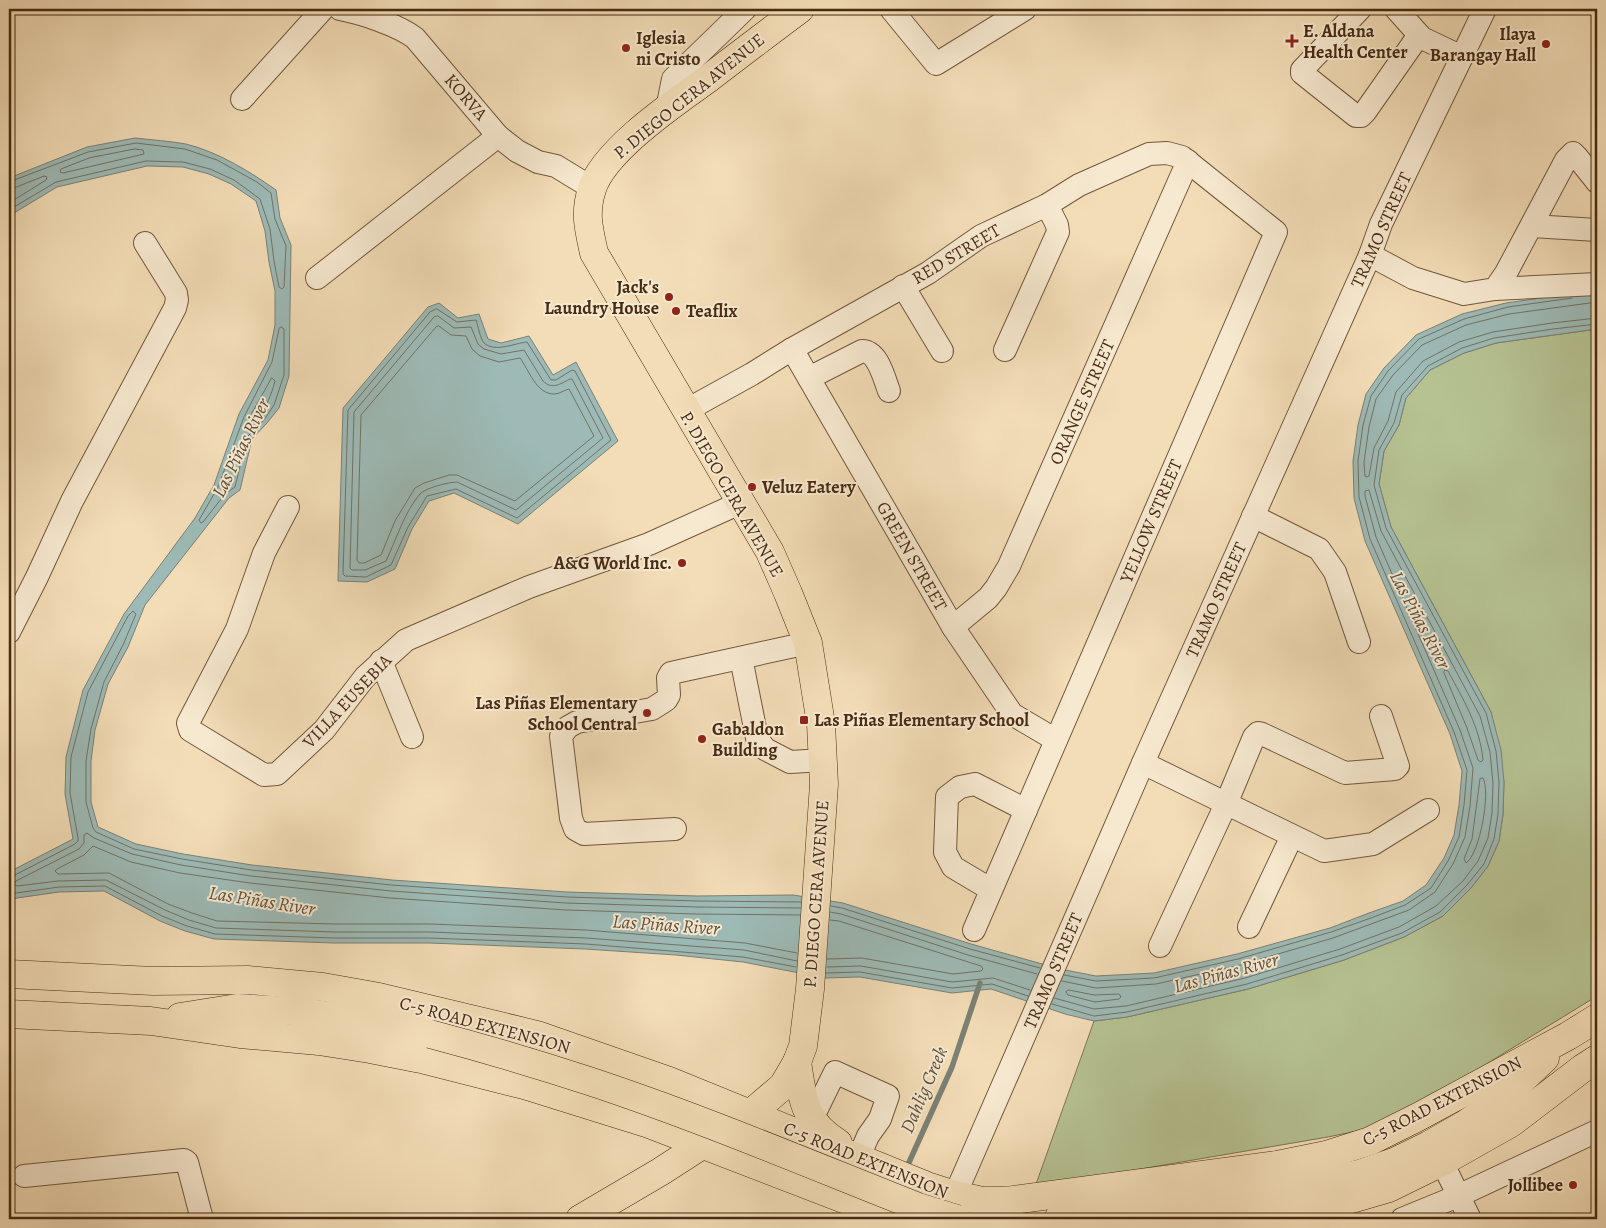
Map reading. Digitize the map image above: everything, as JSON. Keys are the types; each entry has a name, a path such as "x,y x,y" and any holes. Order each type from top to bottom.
{"main road":[{"name":"P. DIEGO CERA AVENUE","path":"590,1217 750,1114 783,1086 797,1062 803,1046 810,989 824,784 821,724 808,643 770,552 594,253 587,213 592,188 606,164 628,141 667,109 800,9"},
{"name":"C-5 ROAD EXTENSION","path":"9,974 153,981 248,980 323,988 379,997 537,1035 669,1081 861,1158 927,1186 952,1211"},
{"name":"C-5 ROAD EXTENSION","path":"153,981 238,1008"},
{"name":"C-5 ROAD EXTENSION","path":"151,1021 238,1008 337,1017 430,1034 511,1056 659,1106 918,1207 952,1211 982,1201 1006,1201 1277,1165 1326,1155 1370,1141 1568,1036 1597,1018"},
{"name":"C-5 ROAD EXTENSION","path":"9,1014 151,1021 240,1034 319,1041 421,1059 524,1085 649,1124 896,1219"},
{"name":"C-5 ROAD EXTENSION","path":"1058,1219 1280,1190 1359,1174 1394,1162 1464,1125 1502,1099 1568,1036"},
{"path":"797,1062 804,1100 816,1126 861,1158"},
{"name":"C-5 ROAD EXTENSION","path":"1502,1099 1590,1063"},
{"name":"C-5 ROAD EXTENSION","path":"1205,1219 1254,1216 1341,1202 1389,1188 1442,1162 1511,1123 1590,1063"}],"street":[{"path":"242,99 323,9"},
{"name":"KORVA","path":"340,9 356,12 408,32 498,136 516,152 538,162 556,166 592,188"},
{"path":"667,109 672,79 745,9"},
{"path":"891,9 936,64 1025,9"},
{"path":"1360,9 1302,70 1302,74 1356,116 1361,116 1365,112 1419,35"},
{"path":"1396,9 1422,38 1462,57"},
{"name":"TRAMO STREET","path":"952,1211 1057,960 1370,255 1381,224 1485,9"},
{"path":"317,278 498,136"},
{"name":"RED STREET","path":"685,410 752,374 903,286 928,274 980,236 1046,205 1079,185 1149,154 1167,153 1182,156 1276,232"},
{"path":"1495,289 1506,274 1566,160 1573,153 1578,156 1597,182"},
{"name":"ORANGE STREET","path":"953,627 988,598 1009,566 1188,161"},
{"path":"1005,350 1058,232 1057,225 1046,205"},
{"path":"1532,226 1597,230"},
{"name":"YELLOW STREET","path":"974,930 990,889 1276,232"},
{"path":"9,632 72,501 175,308 176,293 146,243"},
{"path":"1370,255 1413,278 1464,294 1495,289 1597,284"},
{"path":"903,286 942,352"},
{"name":"GREEN STREET","path":"792,349 953,627 1012,714 1056,740"},
{"path":"809,378 862,350 874,356 889,391"},
{"name":"VILLA EUSEBIA","path":"288,507 264,553 238,628 188,723 190,730 264,775 277,774 324,730 366,677 381,661 406,640 529,587 649,544 740,503"},
{"path":"1253,516 1319,549 1335,572 1359,642"},
{"path":"676,830 584,834 575,829 571,818 561,736 568,727 577,722 652,709 666,700 669,695 668,678 671,673 808,643"},
{"path":"741,658 757,738 766,749 790,762 823,760"},
{"path":"381,661 412,737"},
{"path":"1160,946 1226,804 1254,737 1262,734 1345,773 1395,770 1398,766 1380,716"},
{"path":"1143,763 1324,851 1373,844 1428,810"},
{"path":"990,889 953,867 945,852 947,797 960,787 975,784 1026,810"},
{"path":"1249,927 1292,836"},
{"path":"812,1119 835,1072 888,1096 880,1118 868,1136 861,1158"},
{"path":"1402,1219 1458,1196 1597,1131"},
{"path":"24,1176 184,1160 187,1162 197,1218"},
{"path":"1442,1162 1470,1219"}],"green space":[{"path":"1597,329 1597,996 1436,1095 1366,1129 1035,1187 1094,1021 1127,1017 1248,989 1344,960 1404,937 1443,916 1471,888 1488,866 1499,841 1503,814 1504,782 1491,712 1391,527 1379,484 1384,451 1399,425 1406,398 1430,370 1464,353 1496,343"}],"water":[{"name":"Las Piñas River","path":"135,138 198,147 233,163 276,190 280,218 291,245 289,376 279,408 252,439 240,490 229,498 145,605 128,647 108,684 95,730 91,761 91,802 98,827 136,844 183,854 252,865 392,880 567,892 697,896 793,895 843,903 971,944 1060,969 1096,976 1154,973 1237,954 1330,928 1403,901 1426,885 1444,858 1454,835 1462,771 1450,734 1365,541 1354,498 1353,461 1358,425 1366,394 1384,368 1416,335 1462,314 1506,303 1597,290 1597,329 1496,343 1464,353 1430,370 1406,398 1399,425 1384,451 1379,484 1391,527 1491,712 1501,750 1504,782 1503,814 1499,841 1488,866 1471,888 1443,916 1404,937 1344,960 1248,989 1127,1017 1094,1021 1065,1014 991,989 952,993 860,977 825,978 743,962 585,949 429,943 334,943 214,939 185,931 160,921 104,891 59,892 17,898 9,901 9,872 73,839 65,794 66,757 83,690 124,614 195,518 214,485 239,414 268,360 275,325 275,291 265,231 256,201 231,184 209,174 183,167 147,166 57,187 9,216 9,178 87,147"},
{"path":"439,303 458,318 479,314 488,339 501,343 529,336 553,375 576,362 618,441 518,524 454,493 429,501 412,529 395,569 367,582 338,581 343,408 428,307"}],"waterway":[{"name":"Dahlig Creek","path":"906,1169 952,1067 980,983"}],"place":[{"name":"E. Aldana Health Center","path":"1292,41"},
{"name":"Ilaya Barangay Hall","path":"1546,44"},
{"name":"Iglesia ni Cristo","path":"626,48"},
{"name":"Jack's Laundry House","path":"669,297"},
{"name":"Teaflix","path":"676,311"},
{"name":"Veluz Eatery","path":"752,487"},
{"name":"A&G World Inc.","path":"682,563"},
{"name":"Las Piñas Elementary School Central","path":"647,713"},
{"name":"Las Piñas Elementary School","path":"804,720"},
{"name":"Gabaldon Building","path":"702,739"},
{"name":"Jollibee","path":"1573,1185"}]}
